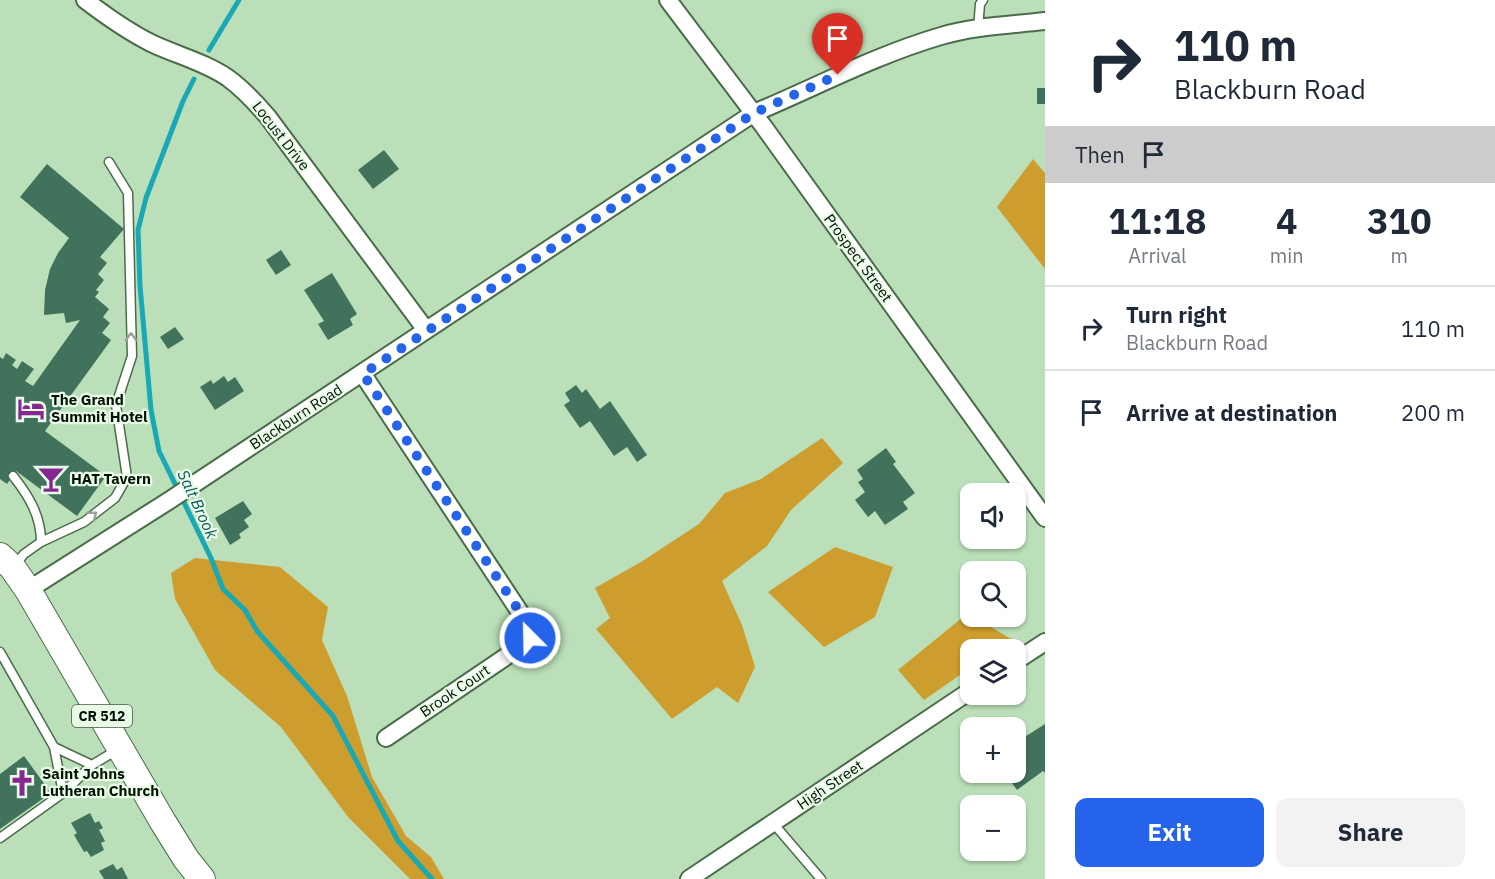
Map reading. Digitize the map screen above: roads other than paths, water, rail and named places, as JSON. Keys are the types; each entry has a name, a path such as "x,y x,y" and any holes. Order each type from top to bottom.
{"main road":[{"name":"CR 512","path":"6,562 28,590 163,822 186,859 202,879"}],"street":[{"name":"Locust Drive","path":"84,0 119,26 151,43 207,66 226,77 247,94 268,117 426,330"},
{"name":"Prospect Street","path":"668,0 754,113 1045,518"},
{"name":"Blackburn Road","path":"28,590 363,374 754,113 905,48 943,36 978,29 1045,21"},
{"name":"Brook Court","path":"363,374 529,626 530,638 386,738"},
{"path":"1026,654 1045,642"},
{"name":"High Street","path":"689,879 960,698"}],"lane":[{"path":"978,29 980,4 983,0"},
{"path":"6,562 24,554 41,542 84,522 115,498 127,477 116,405 132,356 128,193 109,162"},
{"path":"13,476 35,509 41,527 41,542"},
{"path":"0,652 54,747 63,793"},
{"path":"54,747 92,765"},
{"path":"0,838 63,793 92,765 121,748"},
{"path":"773,823 821,879"}],"waterway":[{"name":"Salt Brook","path":"209,50 239,0"},
{"name":"Salt Brook","path":"194,79 183,101 146,198 138,230 140,286 151,410 159,451 211,558 223,589 245,610 257,631 333,716 398,841 432,879"}],"place":[{"name":"The Grand Summit Hotel","path":"31,409"},
{"name":"HAT Tavern","path":"51,479"},
{"name":"Saint Johns Lutheran Church","path":"22,783"}]}
